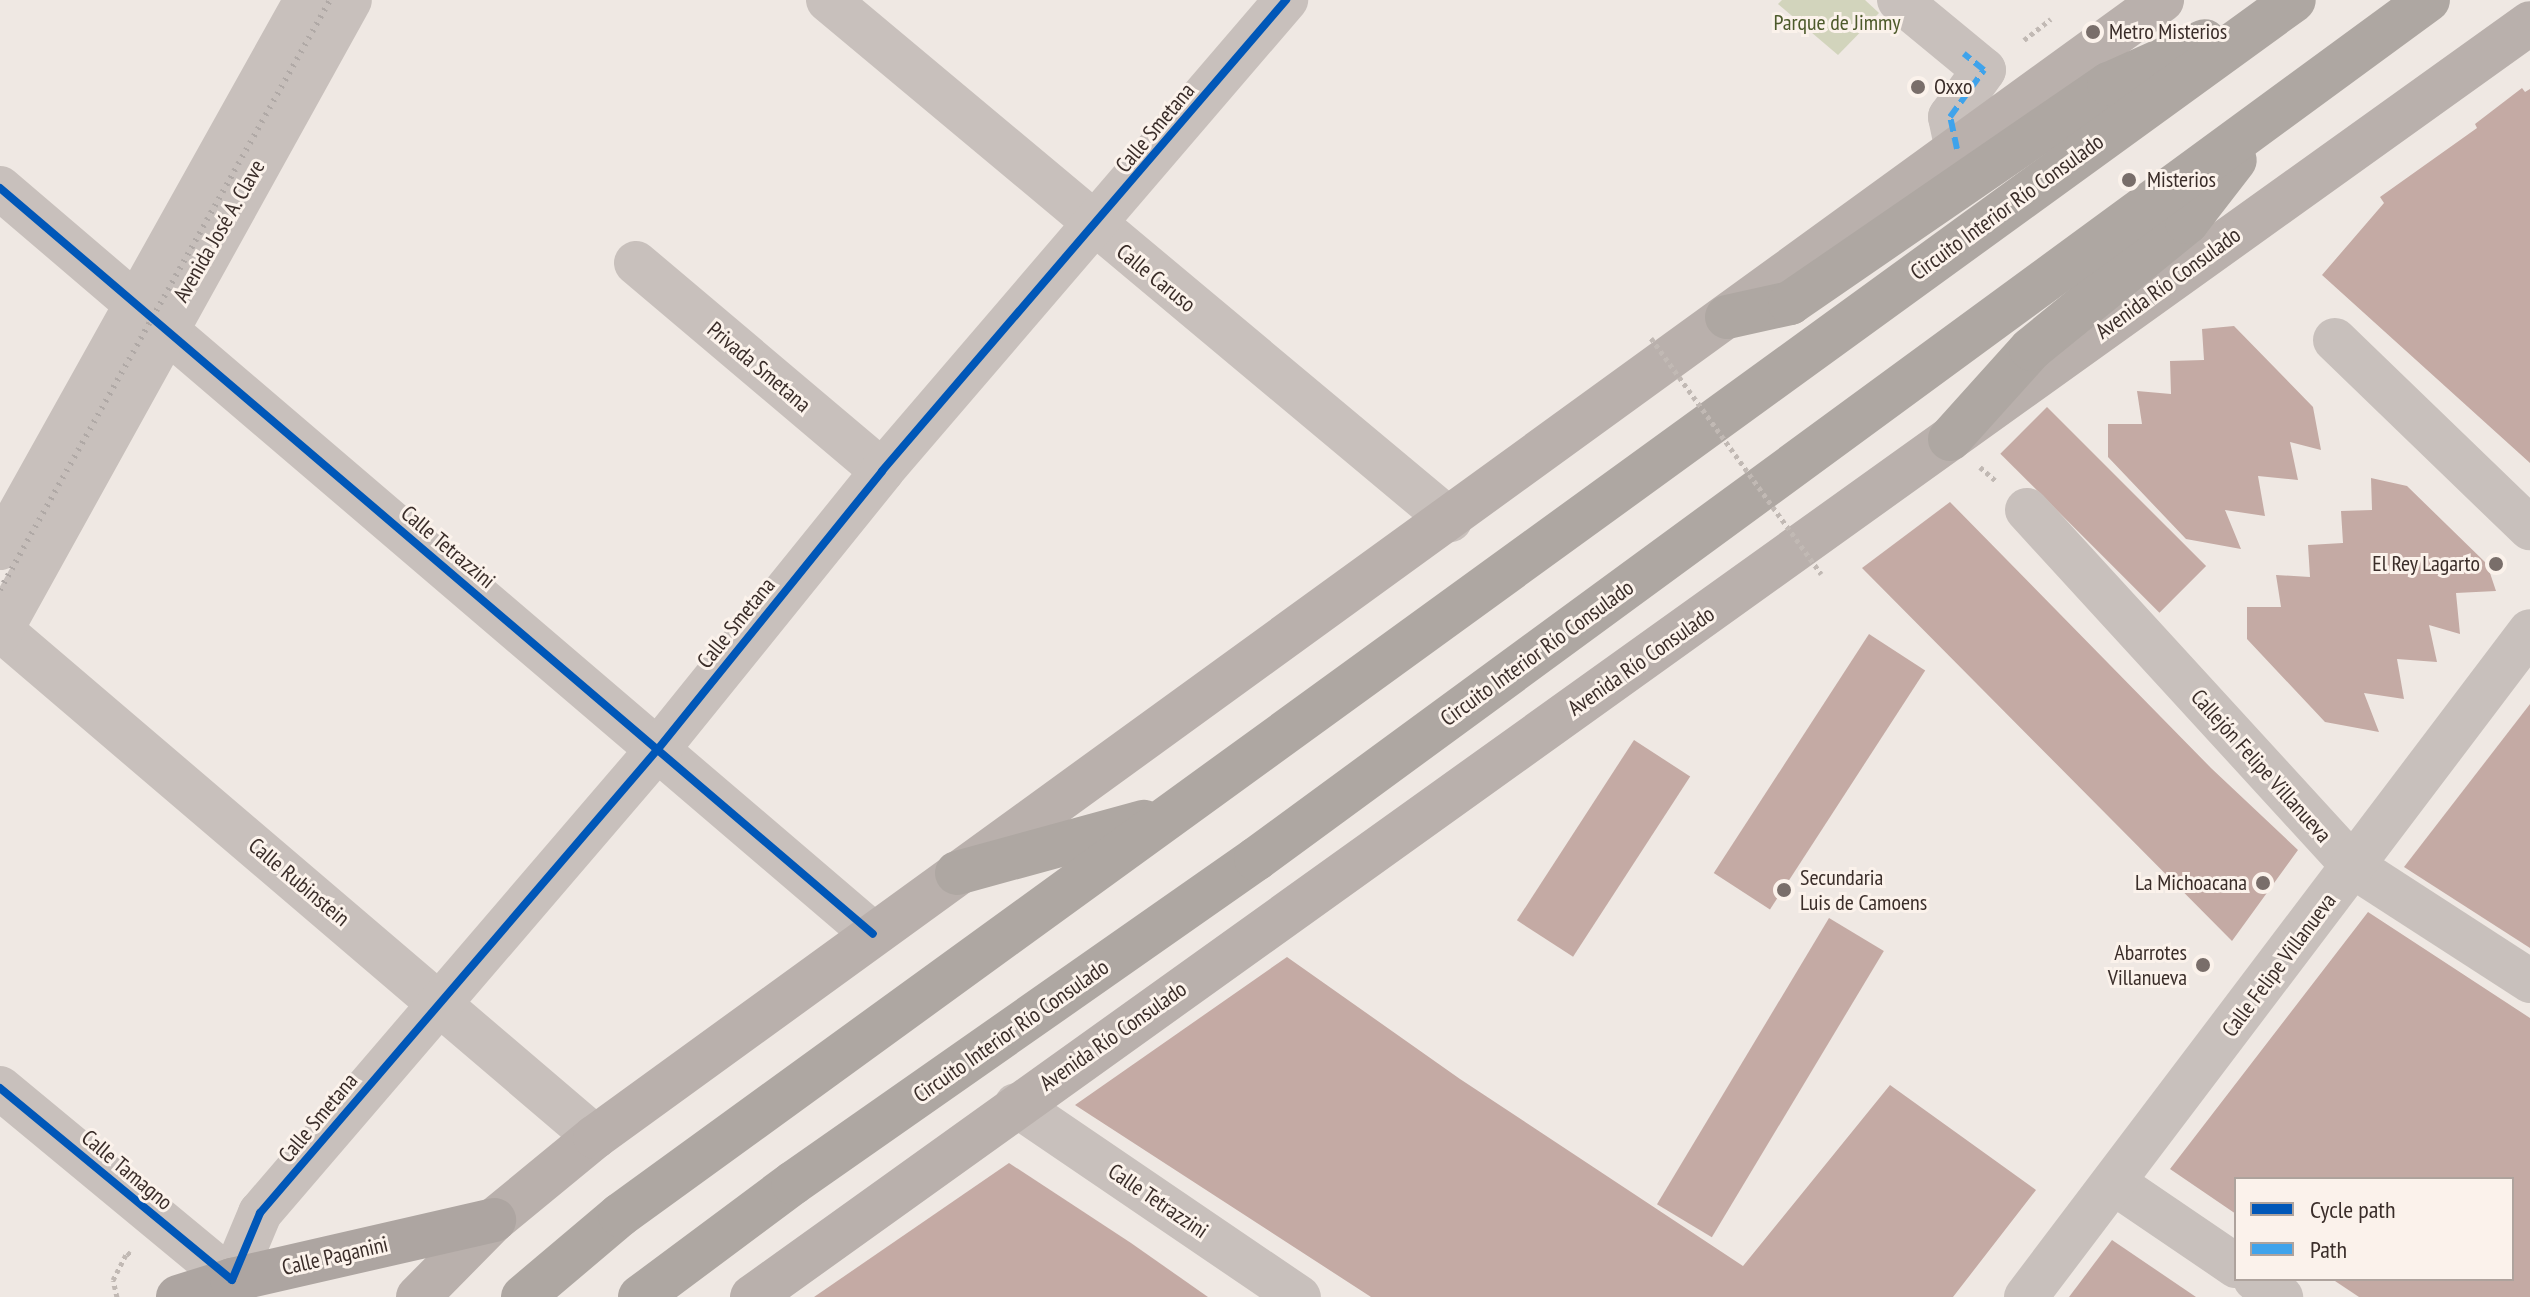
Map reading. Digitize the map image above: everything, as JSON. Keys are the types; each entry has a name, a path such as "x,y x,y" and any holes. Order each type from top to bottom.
{"highway":[{"name":"Circuito Interior Río Consulado","path":"640,1297 793,1183 1256,859 2428,0"},
{"name":"Circuito Interior Río Consulado","path":"523,1297 620,1215 2291,2"},
{"path":"1727,317 1790,303 2109,84 2291,2"},
{"path":"1950,439 2031,349 2187,222 2269,117"},
{"path":"957,873 1170,815"}],"main road":[{"path":"418,1297 494,1220 595,1137 1450,520 2162,0"},
{"name":"Avenida Río Consulado","path":"752,1297 2530,23"},
{"name":"Calle Paganini","path":"178,1297 232,1280 494,1220"}],"street":[{"name":"Avenida José A. Clave","path":"0,631 149,316 306,0"},
{"name":"Avenida José A. Clave","path":"0,548 350,0"},
{"name":"Calle Caruso","path":"828,0 1094,227 1450,520"},
{"name":"Calle Smetana","path":"232,1280 242,1246 260,1213 658,749 882,471 1286,0"},
{"path":"1899,0 1984,70 1950,117 1957,149"},
{"name":"Calle Tetrazzini","path":"0,188 873,934"},
{"name":"Privada Smetana","path":"636,263 882,471"},
{"path":"2335,340 2530,528"},
{"name":"Callejón Felipe Villanueva","path":"2027,510 2354,867 2530,981"},
{"name":"Calle Rubinstein","path":"0,631 440,1001 595,1137"},
{"name":"Calle Felipe Villanueva","path":"2026,1297 2530,631"},
{"name":"Calle Tamagno","path":"0,1088 232,1280"},
{"name":"Calle Tetrazzini","path":"1016,1105 1299,1297"},
{"path":"2114,1183 2234,1265"},
{"path":"2258,1281 2281,1297"}],"path":[{"path":"2024,40 2051,19"},
{"path":"1651,338 1821,574"},
{"path":"1950,439 2027,510"},
{"path":"117,1297 113,1280 127,1252 138,1260"}],"green space":[{"name":"Parque de Jimmy","path":"1782,0 1865,0 1879,13 1838,55 1778,4"}],"building":[{"path":"2522,88 2525,92 2530,89 2530,463 2322,275 2384,203 2380,197 2477,128 2475,124"},
{"path":"2234,326 2313,407 2321,450 2290,442 2298,480 2258,476 2265,516 2225,510 2241,549 2186,539 2108,457 2108,424 2142,424 2137,391 2171,394 2170,361 2204,360 2202,329"},
{"path":"2047,407 2206,566 2159,613 2000,454"},
{"path":"2371,478 2407,486 2487,564 2496,591 2456,593 2460,634 2429,625 2437,662 2397,659 2404,699 2364,693 2379,732 2325,722 2247,639 2247,607 2281,607 2276,575 2310,577 2308,545 2343,543 2341,511 2372,510"},
{"path":"1950,502 2211,768 2298,850 2232,941 1862,568"},
{"path":"1869,634 1925,670 1770,910 1714,873"},
{"path":"2530,704 2530,948 2404,867"},
{"path":"1634,740 1690,776 1573,957 1517,920"},
{"path":"2368,912 2530,1018 2530,1297 2359,1297 2335,1281 2514,1281 2514,1177 2234,1177 2234,1213 2170,1169"},
{"path":"1829,918 1884,951 1712,1237 1657,1204"},
{"path":"1287,957 1460,1079 1743,1266 1890,1085 2036,1190 1953,1297 1371,1297 1075,1105"},
{"path":"1009,1163 1131,1243 1208,1297 814,1297"},
{"path":"2112,1240 2196,1297 2069,1297"}],"railway":[{"path":"0,590 330,0"}],"marked path":[{"path":"1957,149 1950,117 1984,70 1964,54"}],"cycle path":[{"path":"0,1088 232,1280 260,1213 658,749 882,471 1286,0"},
{"path":"0,188 873,934"}],"place":[{"name":"Metro Misterios","path":"2093,32"},
{"name":"Oxxo","path":"1918,87"},
{"name":"Misterios","path":"2129,180"},
{"name":"El Rey Lagarto","path":"2496,564"},
{"name":"La Michoacana","path":"2263,883"},
{"name":"Secundaria Luis de Camoens","path":"1784,890"},
{"name":"Abarrotes Villanueva","path":"2203,965"}]}
